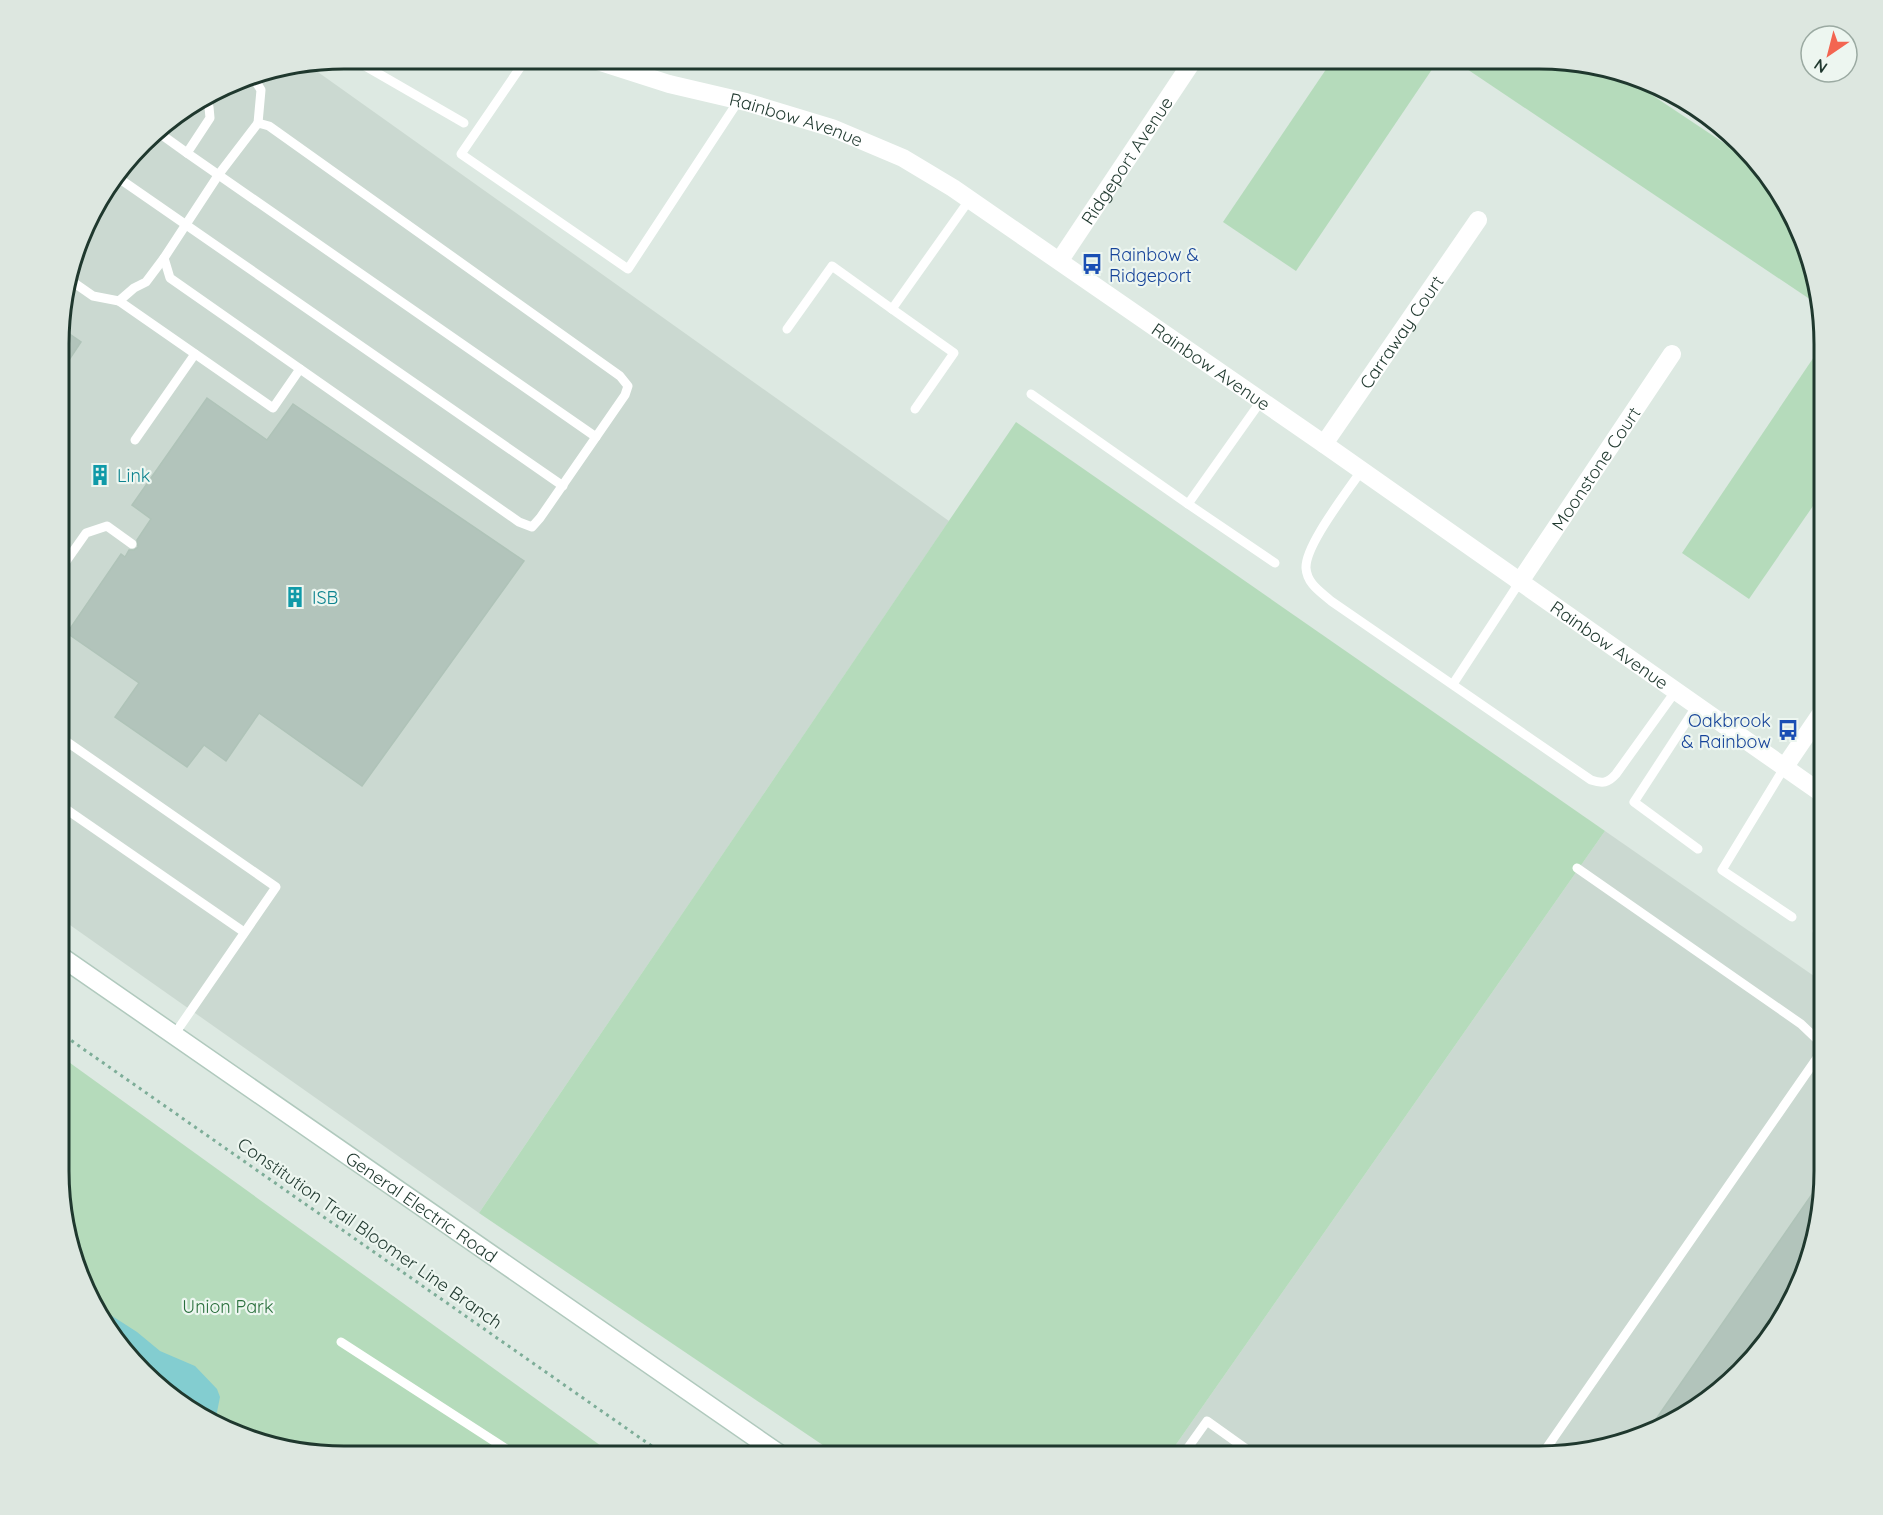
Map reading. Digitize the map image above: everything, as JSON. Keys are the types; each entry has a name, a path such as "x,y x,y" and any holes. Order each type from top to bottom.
{"street":[{"name":"Rainbow Avenue","path":"622,69 832,128 903,158 1060,260 1814,788"},
{"name":"Ridgeport Avenue","path":"1060,260 1186,69"},
{"name":"Carraway Court","path":"1323,444 1478,220"},
{"name":"Moonstone Court","path":"1520,583 1672,354"},
{"path":"1784,768 1814,724"},
{"name":"General Electric Road","path":"69,962 768,1446"}],"lane":[{"path":"373,69 464,123"},
{"path":"519,69 461,154 628,269 739,100"},
{"path":"119,301 134,288 146,282 219,174 258,123 261,90 257,84"},
{"path":"187,153 210,118 208,105"},
{"path":"164,258 170,278 519,522 532,527 563,486 625,395 628,386 620,376 269,126 258,123"},
{"path":"164,136 596,437"},
{"path":"123,181 563,486"},
{"path":"892,309 970,200"},
{"path":"787,329 832,266 954,353 915,408"},
{"path":"76,284 93,296 119,301 273,408 300,369"},
{"path":"135,440 195,354"},
{"path":"1031,394 1275,562"},
{"path":"1188,504 1261,401"},
{"path":"1361,471 1313,544 1308,557 1306,568 1309,580 1317,590 1331,600 1598,783 1605,783 1616,774 1675,692"},
{"path":"69,557 86,533 107,526 132,544"},
{"path":"1453,684 1520,583"},
{"path":"1696,707 1634,802 1698,849"},
{"path":"69,742 276,886 174,1035"},
{"path":"1784,768 1722,870 1792,917"},
{"path":"69,811 244,933"},
{"path":"1577,868 1801,1024 1814,1036"},
{"path":"1547,1446 1814,1062"},
{"path":"341,1342 502,1446"},
{"path":"1189,1446 1207,1421 1242,1446"}],"path":[{"name":"Constitution Trail Bloomer Line Branch","path":"69,1039 652,1446"}],"shaded area":[{"path":"308,71 316,71 949,521 479,1213 69,924 69,344 71,308 78,273 97,223 115,191 137,163 163,137 191,115 223,97 273,78"},
{"path":"1605,831 1814,976 1814,1171 1812,1207 1805,1242 1786,1292 1768,1324 1746,1352 1720,1378 1692,1400 1644,1425 1610,1437 1575,1444 1539,1446 1175,1446"}],"green space":[{"path":"1326,69 1432,69 1296,271 1223,222"},
{"path":"1467,69 1575,71 1610,78 1645,91 1730,147 1768,191 1786,223 1805,273 1811,300"},
{"path":"1814,357 1814,505 1749,599 1682,553"},
{"path":"1016,422 1605,831 1175,1446 824,1446 479,1213"},
{"name":"Union Park","path":"69,1062 601,1446 308,1444 273,1437 239,1425 191,1400 163,1378 137,1352 115,1324 90,1276 78,1242 71,1207"}],"water":[{"path":"110,1314 137,1332 160,1351 195,1366 217,1389 220,1397 217,1414 191,1400 163,1378 137,1352"}],"building":[{"path":"70,334 81,342 69,360"},
{"name":"ISB","path":"207,398 267,440 293,404 524,561 362,786 259,713 226,761 204,745 187,767 115,717 139,683 69,634 69,630 121,554 125,557 129,550 138,547 137,540 151,519 132,505"},
{"path":"1813,1193 1805,1242 1786,1292 1768,1324 1746,1352 1720,1378 1692,1400 1655,1420"}],"place":[{"name":"Rainbow & Ridgeport","path":"1092,264"},
{"name":"Link","path":"100,475"},
{"name":"ISB","path":"295,597"},
{"name":"Oakbrook & Rainbow","path":"1788,730"}]}
